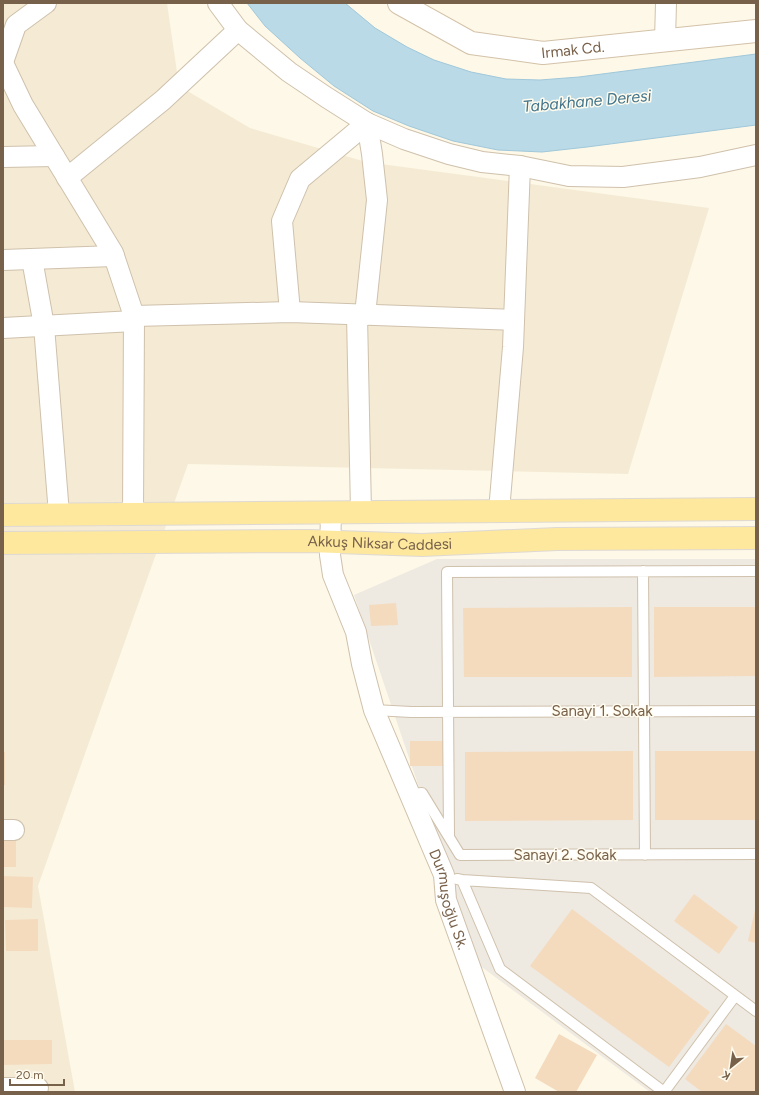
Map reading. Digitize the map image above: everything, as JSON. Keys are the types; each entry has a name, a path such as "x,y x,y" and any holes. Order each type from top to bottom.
{"main road":[{"name":"Akkuş Niksar Caddesi","path":"3,514 756,509"},
{"name":"Akkuş Niksar Caddesi","path":"3,543 331,542 422,544 557,539 756,538"}],"street":[{"path":"46,3 16,25 3,63 23,105 114,256 134,318 133,514"},
{"path":"218,3 238,30 289,72 367,123 404,139 449,154 482,162 520,166 569,176 623,177 700,167 756,155"},
{"name":"Irmak Cd.","path":"399,3 471,43 543,53 756,31"},
{"path":"665,40 666,3"},
{"path":"68,178 163,100 238,30"},
{"path":"290,312 282,221 300,178 367,123"},
{"path":"361,512 361,315 377,200 367,123"},
{"path":"3,157 54,156"},
{"path":"499,511 513,347 520,166"},
{"path":"3,260 114,256"},
{"path":"32,259 44,326 59,514"},
{"path":"3,328 134,318 290,312 514,320"},
{"name":"Durmuşoğlu Sk.","path":"332,512 330,555 333,575 356,632 362,664 374,710 409,794 453,878 446,900 515,1092"},
{"path":"3,1088 38,1088"}],"lane":[{"path":"643,571 645,855"},
{"path":"449,837 447,572 756,571"},
{"name":"Sanayi 1. Sokak","path":"374,710 448,712 756,711"},
{"name":"Sanayi 2. Sokak","path":"409,794 422,793 460,856 756,854"},
{"path":"453,878 590,888 756,1011"},
{"path":"453,878 500,969 664,1092 736,996"}],"shaded area":[{"path":"3,3 167,3 179,86 250,128 366,162 709,208 628,474 188,464 38,886 75,1092 3,1092"},
{"path":"437,559 756,559 756,1092 650,1092 479,965 354,595"}],"water":[{"name":"Tabakhane Deresi","path":"247,3 345,3 375,28 407,47 434,60 471,72 506,79 540,80 579,77 756,54 756,125 542,152 498,150 453,141 409,126 373,111 334,86 265,26"}],"building":[{"path":"396,603 398,625 371,626 369,605"},
{"path":"632,607 632,677 464,677 463,608"},
{"path":"654,607 756,607 756,676 654,677"},
{"path":"410,741 445,741 445,766 410,766"},
{"path":"633,751 633,820 465,821 465,752"},
{"path":"655,751 756,751 756,820 655,820"},
{"path":"3,752 5,752 5,785 3,785"},
{"path":"3,836 16,836 16,867 3,867"},
{"path":"3,876 33,877 32,908 3,907"},
{"path":"694,894 738,927 719,954 674,921"},
{"path":"572,909 710,1012 669,1067 530,966"},
{"path":"756,910 756,943 748,941"},
{"path":"38,919 38,951 6,951 5,920"},
{"path":"726,1024 756,1046 756,1092 702,1092 685,1079"},
{"path":"559,1034 597,1055 576,1092 559,1092 535,1078"},
{"path":"3,1040 52,1040 52,1064 3,1065"}]}
